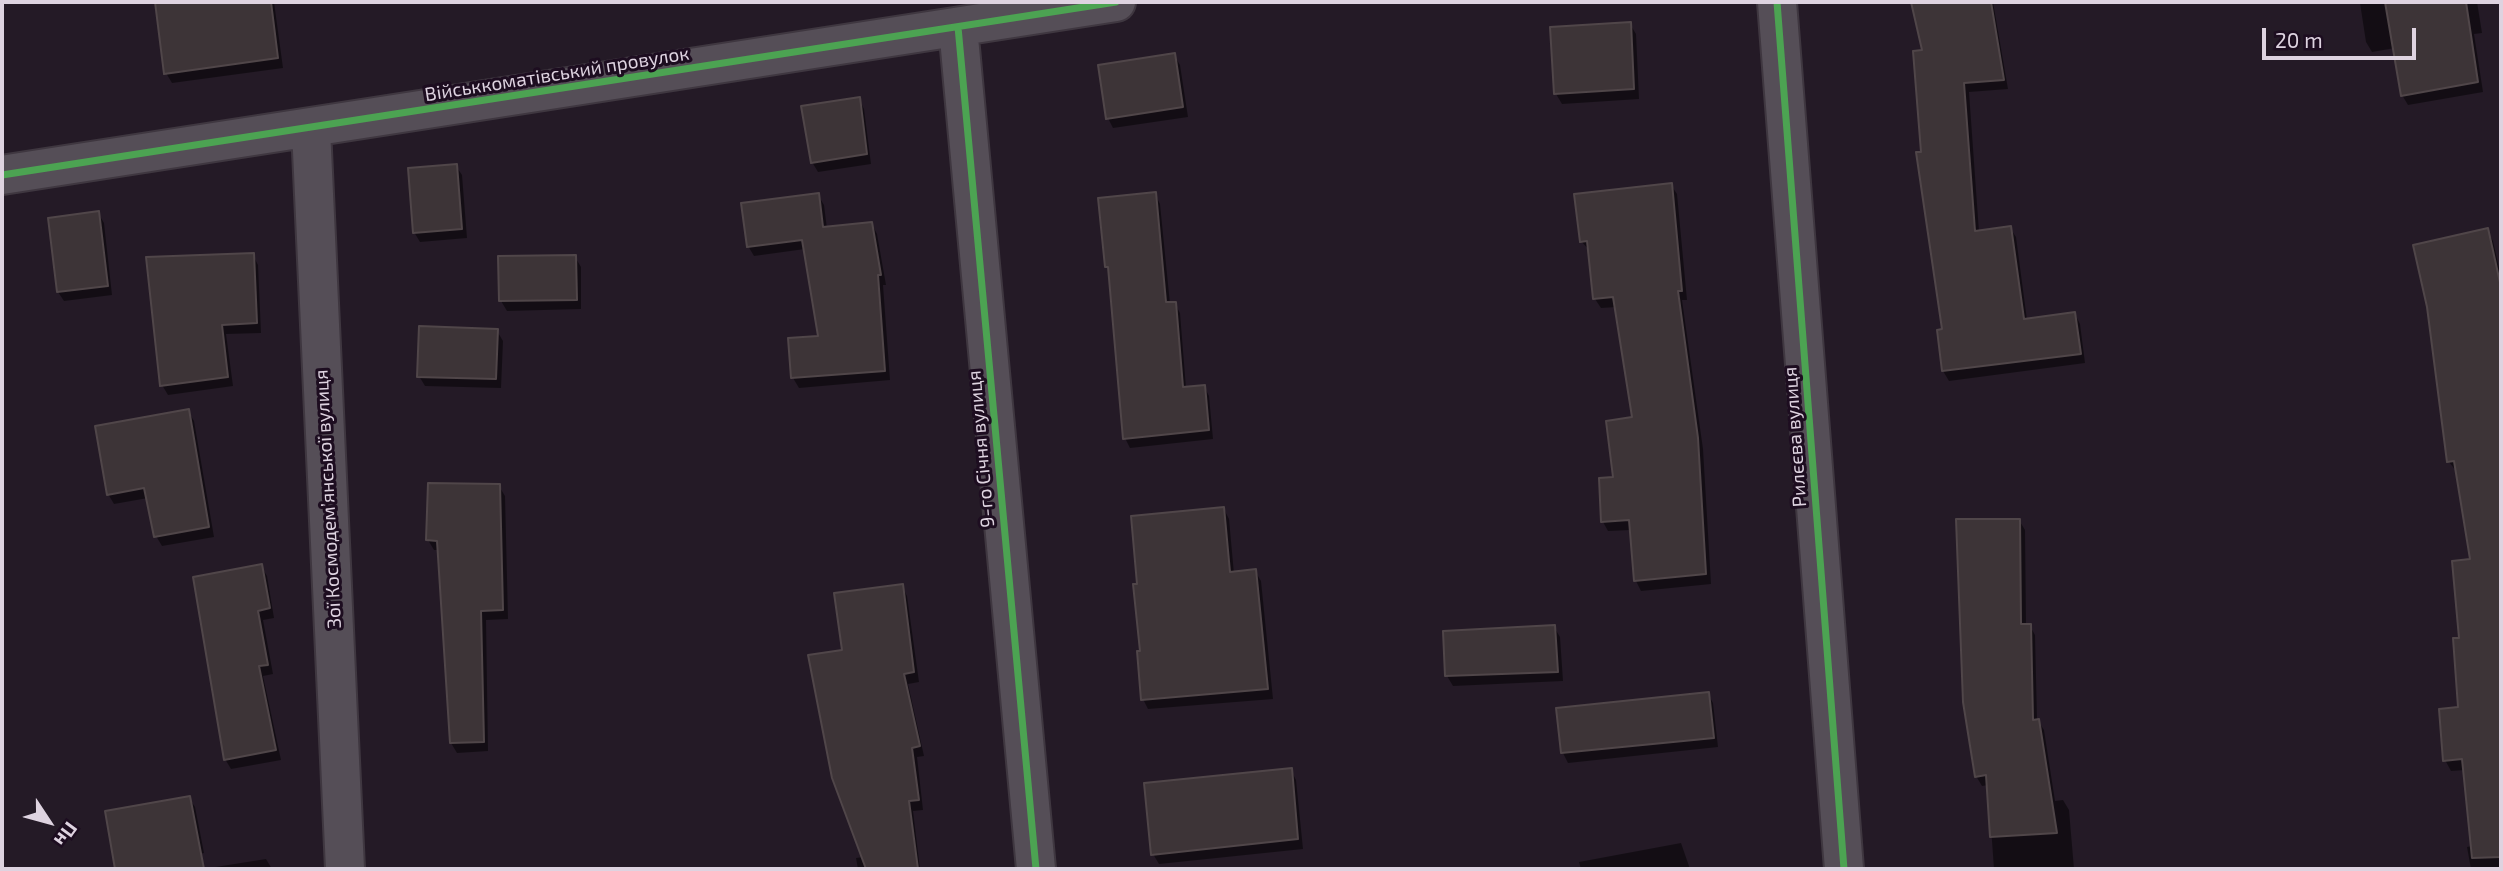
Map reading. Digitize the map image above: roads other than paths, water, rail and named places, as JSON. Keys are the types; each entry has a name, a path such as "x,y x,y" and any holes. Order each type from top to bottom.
{"street":[{"name":"Військкоматівський провулок","path":"2,175 311,129 936,20 1116,2"},
{"name":"Рилєєва вулиця","path":"1777,2 1844,869"},
{"name":"9-го Січня вулиця","path":"936,20 1036,869"},
{"name":"Зої Космодем’янської вулиця","path":"311,129 345,869"}]}
